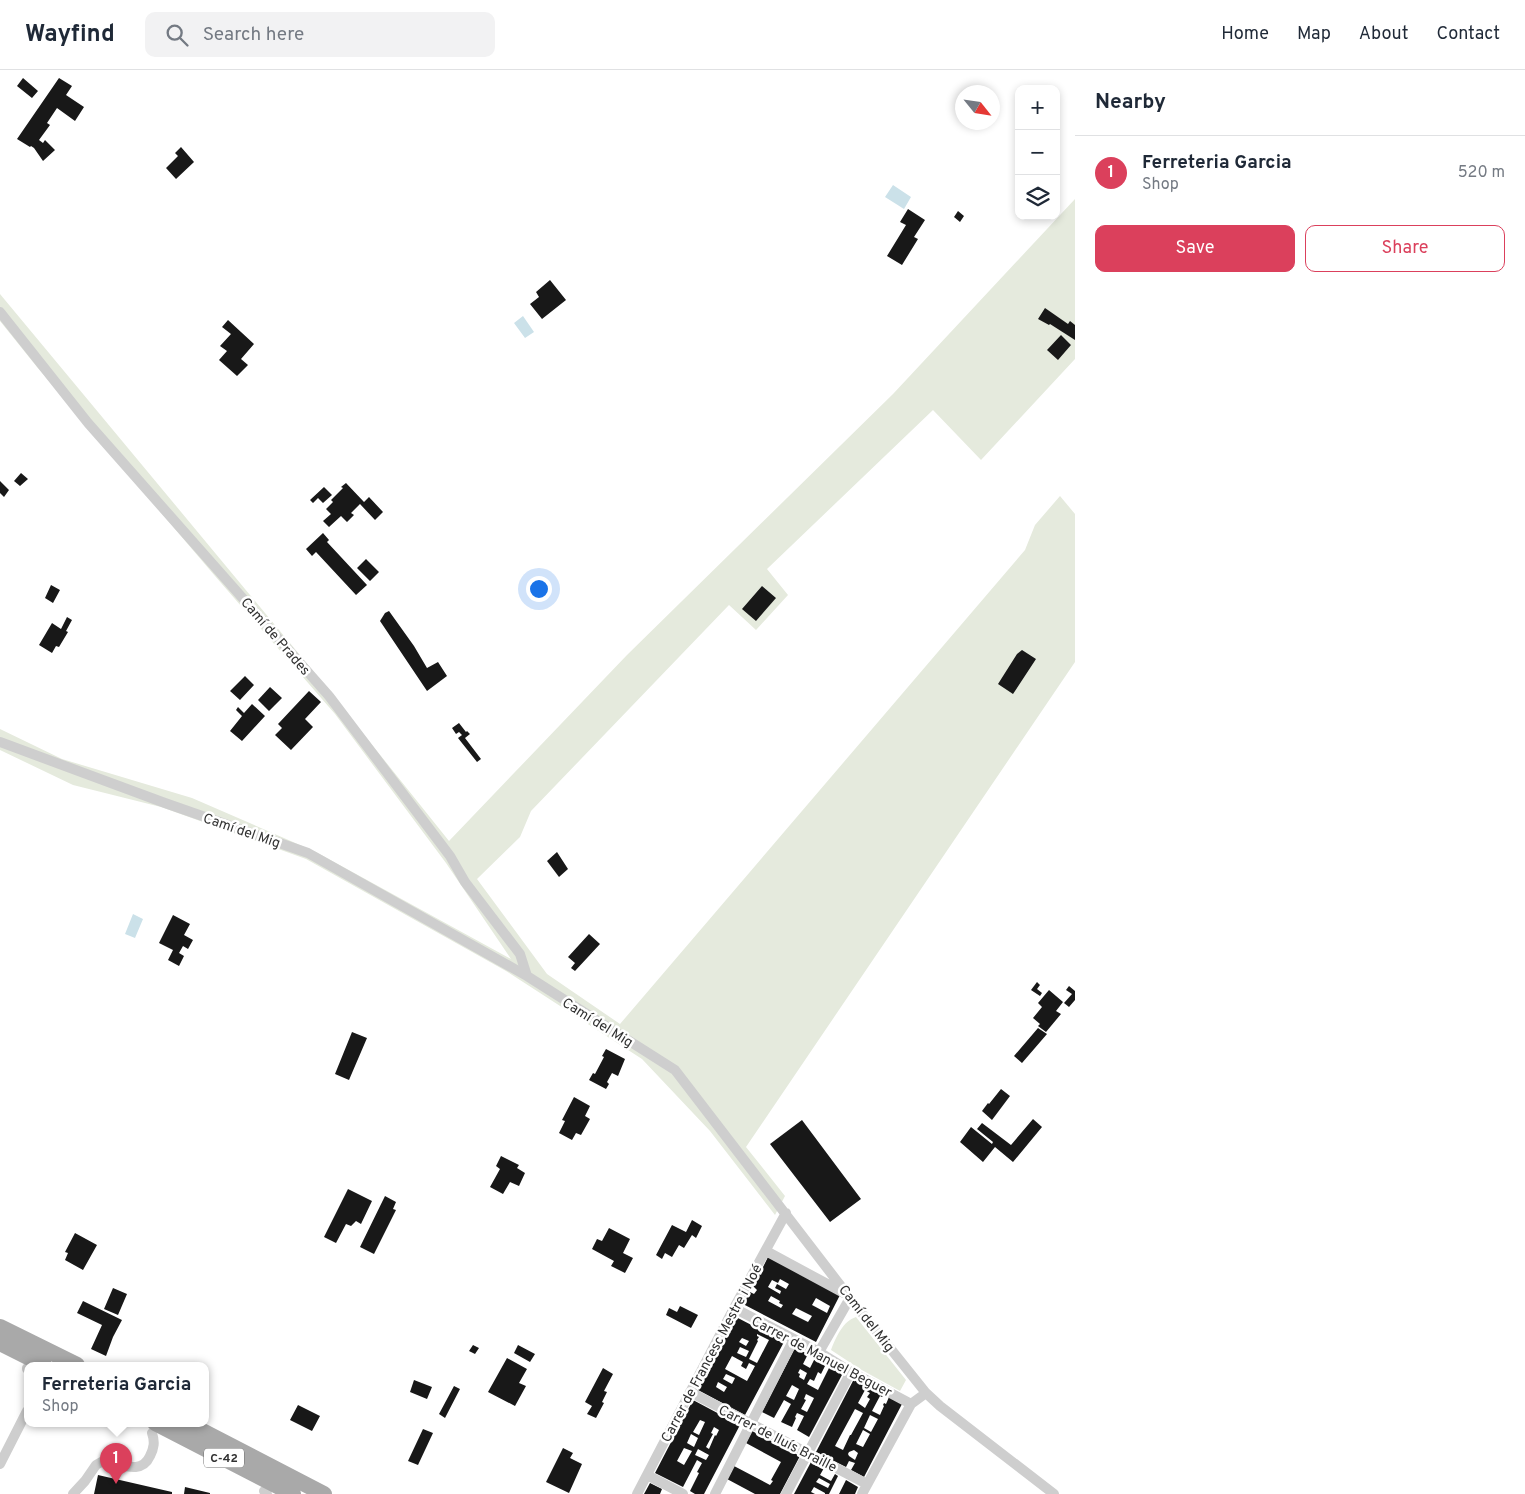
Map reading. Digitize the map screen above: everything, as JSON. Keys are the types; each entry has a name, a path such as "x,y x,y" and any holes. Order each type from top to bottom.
{"main road":[{"path":"0,1326 71,1362"},
{"path":"0,1343 38,1362"},
{"name":"C-42","path":"195,1427 324,1494"},
{"name":"C-42","path":"154,1428 293,1494"}],"street":[{"name":"Camí de Prades","path":"0,312 88,423 329,696 450,856 466,882 520,954 527,976"},
{"name":"Camí del Mig","path":"0,742 156,800 308,853 527,976 675,1070 849,1296 926,1392 940,1406 1054,1494"},
{"name":"Carrer de Francesc Mestre i Noé","path":"637,1494 786,1213"},
{"path":"766,1251 849,1296 819,1352"},
{"name":"Carrer de Manuel Beguer","path":"734,1308 819,1352 851,1372 911,1404"},
{"path":"715,1494 794,1339"},
{"path":"786,1494 851,1372"},
{"name":"Carrer de lluís Braille","path":"690,1392 808,1453 864,1489"},
{"path":"864,1489 911,1404 926,1392"},
{"path":"0,1464 24,1417"},
{"path":"73,1494 96,1465 103,1461 134,1468 141,1467 148,1460 154,1449 154,1428"},
{"path":"647,1476 683,1494"}],"shaded area":[{"path":"1075,199 1075,359 981,460 933,410 767,569 788,595 756,630 729,605 531,811 520,837 477,879 547,974 620,1024 1025,550 1035,525 1060,496 1075,514 1075,662 746,1147 785,1196 775,1215 710,1131 642,1059 506,971 306,859 161,807 73,785 0,750 0,729 62,759 192,798 316,852 511,959 446,863 335,714 215,576 0,321 0,294 309,666 449,841 627,655 893,394 1055,220 1060,220 1060,215"},
{"path":"856,1317 906,1380 900,1391 860,1369 831,1350 847,1322"}],"water":[{"path":"893,185 911,197 904,209 885,197"},
{"path":"523,316 534,332 525,338 514,323"},
{"path":"133,914 143,919 135,938 125,934"}],"building":[{"path":"23,78 38,91 32,98 17,86"},
{"path":"59,78 72,86 66,95 84,107 75,121 57,108 47,123 50,125 39,140 43,143 45,140 55,150 43,161 34,148 17,139"},
{"path":"181,147 194,162 176,179 166,168 178,156 175,153"},
{"path":"908,209 925,220 914,237 918,239 902,265 887,256 906,225 900,222"},
{"path":"958,211 964,216 960,222 954,217"},
{"path":"550,280 566,300 542,319 530,304 539,297 536,292"},
{"path":"1045,308 1068,324 1070,321 1075,325 1075,340 1050,324 1038,319"},
{"path":"228,320 254,344 241,359 248,365 237,376 219,360 227,351 220,346 231,334 222,327"},
{"path":"1061,335 1071,345 1058,360 1047,350"},
{"path":"21,473 28,479 20,486 14,481"},
{"path":"0,481 9,490 4,497 0,493"},
{"path":"346,483 364,502 369,497 383,512 375,520 360,504 351,513 354,515 347,522 341,516 329,527 323,521 331,514 326,509 333,502 331,500 343,488 341,487"},
{"path":"324,487 332,495 323,503 318,498 313,503 310,500"},
{"path":"323,533 329,540 327,542 367,585 356,595 316,552 312,556 306,549"},
{"path":"366,559 379,572 370,581 357,568"},
{"path":"51,585 60,590 53,603 45,598"},
{"path":"762,586 776,598 756,621 742,609"},
{"path":"389,611 427,668 438,662 447,676 427,691 380,621 385,613"},
{"path":"67,617 72,620 66,631 68,632 59,647 56,646 52,653 39,645 52,623 61,629"},
{"path":"1022,650 1036,659 1013,694 998,684 1017,654"},
{"path":"245,676 254,685 240,700 230,691"},
{"path":"270,687 282,698 269,711 258,700"},
{"path":"309,691 321,702 305,719 313,727 291,750 275,735 282,728 278,724"},
{"path":"252,704 265,716 242,741 230,731 242,716 236,710 238,707 244,713"},
{"path":"459,723 470,734 465,738 481,759 477,762 458,738 462,735 459,732 456,734 452,728"},
{"path":"557,852 568,869 559,877 547,861"},
{"path":"173,915 190,924 184,935 193,940 188,949 183,946 179,953 184,956 179,966 168,960 173,950 159,943"},
{"path":"589,934 600,944 575,971 571,968 575,963 568,957"},
{"path":"1037,982 1040,985 1037,989 1042,993 1040,996 1031,990"},
{"path":"1069,986 1075,991 1075,1000 1069,1007 1064,1003 1072,994 1066,990"},
{"path":"1049,990 1063,1002 1056,1011 1061,1014 1046,1032 1038,1026 1040,1024 1033,1018 1042,1007 1038,1003"},
{"path":"1038,1028 1047,1034 1022,1063 1014,1056"},
{"path":"352,1032 367,1038 349,1080 335,1074"},
{"path":"606,1049 625,1059 618,1076 612,1073 607,1082 609,1084 606,1089 589,1080 593,1073 595,1074"},
{"path":"1001,1089 1010,1096 992,1120 982,1111"},
{"path":"574,1097 590,1106 585,1116 590,1119 581,1135 576,1133 572,1140 559,1133 565,1121 562,1120"},
{"path":"1033,1119 1042,1127 1013,1162 995,1147 983,1162 960,1142 971,1127 992,1144 993,1142 977,1129 982,1123 1011,1145"},
{"path":"802,1120 861,1199 830,1222 770,1144"},
{"path":"501,1156 519,1165 517,1168 525,1173 519,1186 510,1182 503,1194 490,1187 500,1169 496,1166"},
{"path":"348,1189 372,1201 361,1224 356,1221 351,1226 346,1224 336,1243 324,1237"},
{"path":"385,1196 396,1202 393,1209 396,1210 374,1254 360,1247"},
{"path":"692,1220 702,1226 696,1238 692,1235 684,1248 679,1245 672,1257 665,1253 662,1259 656,1255 672,1225 686,1232"},
{"path":"609,1228 630,1239 623,1253 633,1258 625,1273 611,1266 614,1261 592,1249 597,1239 602,1241"},
{"path":"75,1233 97,1245 83,1270 65,1260 68,1253 65,1252"},
{"path":"768,1257 840,1295 816,1342 743,1304 750,1292 754,1294 757,1290 753,1286 759,1274 761,1275","holes":["780,1279 789,1284 786,1289 777,1284 775,1288 781,1291 780,1294 768,1287 772,1280 778,1283","771,1296 783,1305 781,1308 768,1301","816,1298 830,1306 827,1313 812,1305","796,1308 812,1316 808,1322 792,1314"]},
{"path":"113,1288 127,1294 118,1315 104,1309"},
{"path":"83,1301 122,1320 106,1356 91,1349 102,1325 77,1313"},
{"path":"680,1306 698,1315 691,1328 666,1315 669,1308 677,1312"},
{"path":"736,1317 784,1342 745,1415 698,1390","holes":["757,1334 769,1340 757,1363 749,1359 759,1337","742,1338 749,1341 746,1346 739,1342","740,1347 749,1351 746,1357 737,1353","732,1356 743,1362 741,1366 746,1369 749,1363 755,1366 747,1381 725,1369","726,1374 735,1378 732,1384 723,1379","718,1382 727,1387 724,1392 716,1387"]},
{"path":"473,1345 479,1348 475,1354 469,1351"},
{"path":"518,1345 535,1354 530,1362 514,1353"},
{"path":"795,1348 808,1354 803,1364 810,1368 815,1358 826,1364 821,1374 818,1372 814,1381 810,1379 807,1384 818,1390 830,1366 843,1373 809,1437 797,1430 804,1416 797,1413 792,1427 781,1422 791,1404 784,1400 774,1418 762,1412","holes":["800,1369 807,1373 804,1380 799,1377","792,1385 799,1389 794,1400 786,1396","806,1394 814,1398 807,1412 801,1409 806,1400 804,1399"]},
{"path":"507,1358 527,1369 519,1383 526,1386 515,1406 488,1392"},
{"path":"603,1368 613,1374 604,1391 607,1392 602,1402 604,1403 596,1418 587,1414 592,1406 585,1402"},
{"path":"854,1379 884,1395 880,1396 872,1411 880,1415 884,1403 886,1404 889,1397 902,1404 864,1477 851,1470 855,1463 849,1461 846,1467 816,1452","holes":["865,1390 870,1393 867,1397 870,1399 865,1408 858,1403","855,1409 863,1413 843,1450 835,1446","870,1415 878,1419 871,1432 864,1428","863,1430 870,1434 863,1447 856,1444","854,1450 858,1453 855,1460 848,1454"]},
{"path":"414,1380 432,1387 427,1399 410,1392"},
{"path":"454,1386 460,1389 445,1418 439,1414"},
{"path":"693,1400 740,1425 704,1494 695,1494 690,1491 702,1463 697,1460 683,1487 655,1473","holes":["700,1420 705,1422 699,1435 693,1432","714,1427 719,1430 709,1449 706,1447 713,1434 711,1433","691,1434 698,1438 694,1447 687,1443","684,1448 692,1451 684,1465 677,1461","698,1449 709,1455 706,1460 695,1455"]},
{"path":"298,1405 320,1416 312,1431 290,1420"},
{"path":"423,1429 433,1433 418,1465 408,1461"},
{"path":"752,1431 800,1456 780,1494 755,1494 727,1479 734,1466 770,1485 773,1481 771,1480 781,1462 746,1443"},
{"path":"563,1448 573,1453 570,1458 582,1464 569,1493 546,1482"},
{"path":"811,1462 824,1468 820,1475 831,1481 835,1474 838,1476 829,1494 825,1494 814,1487 811,1492 815,1494 794,1494","holes":["819,1478 830,1484 828,1488 816,1482"]},
{"path":"98,1475 172,1492 172,1494 94,1494"},
{"path":"846,1480 858,1487 855,1494 839,1494"},
{"path":"650,1483 662,1489 660,1494 644,1494"},
{"path":"185,1487 210,1493 210,1494 184,1494"}],"place":[{"name":"Ferreteria Garcia","path":"116,1484"}]}
